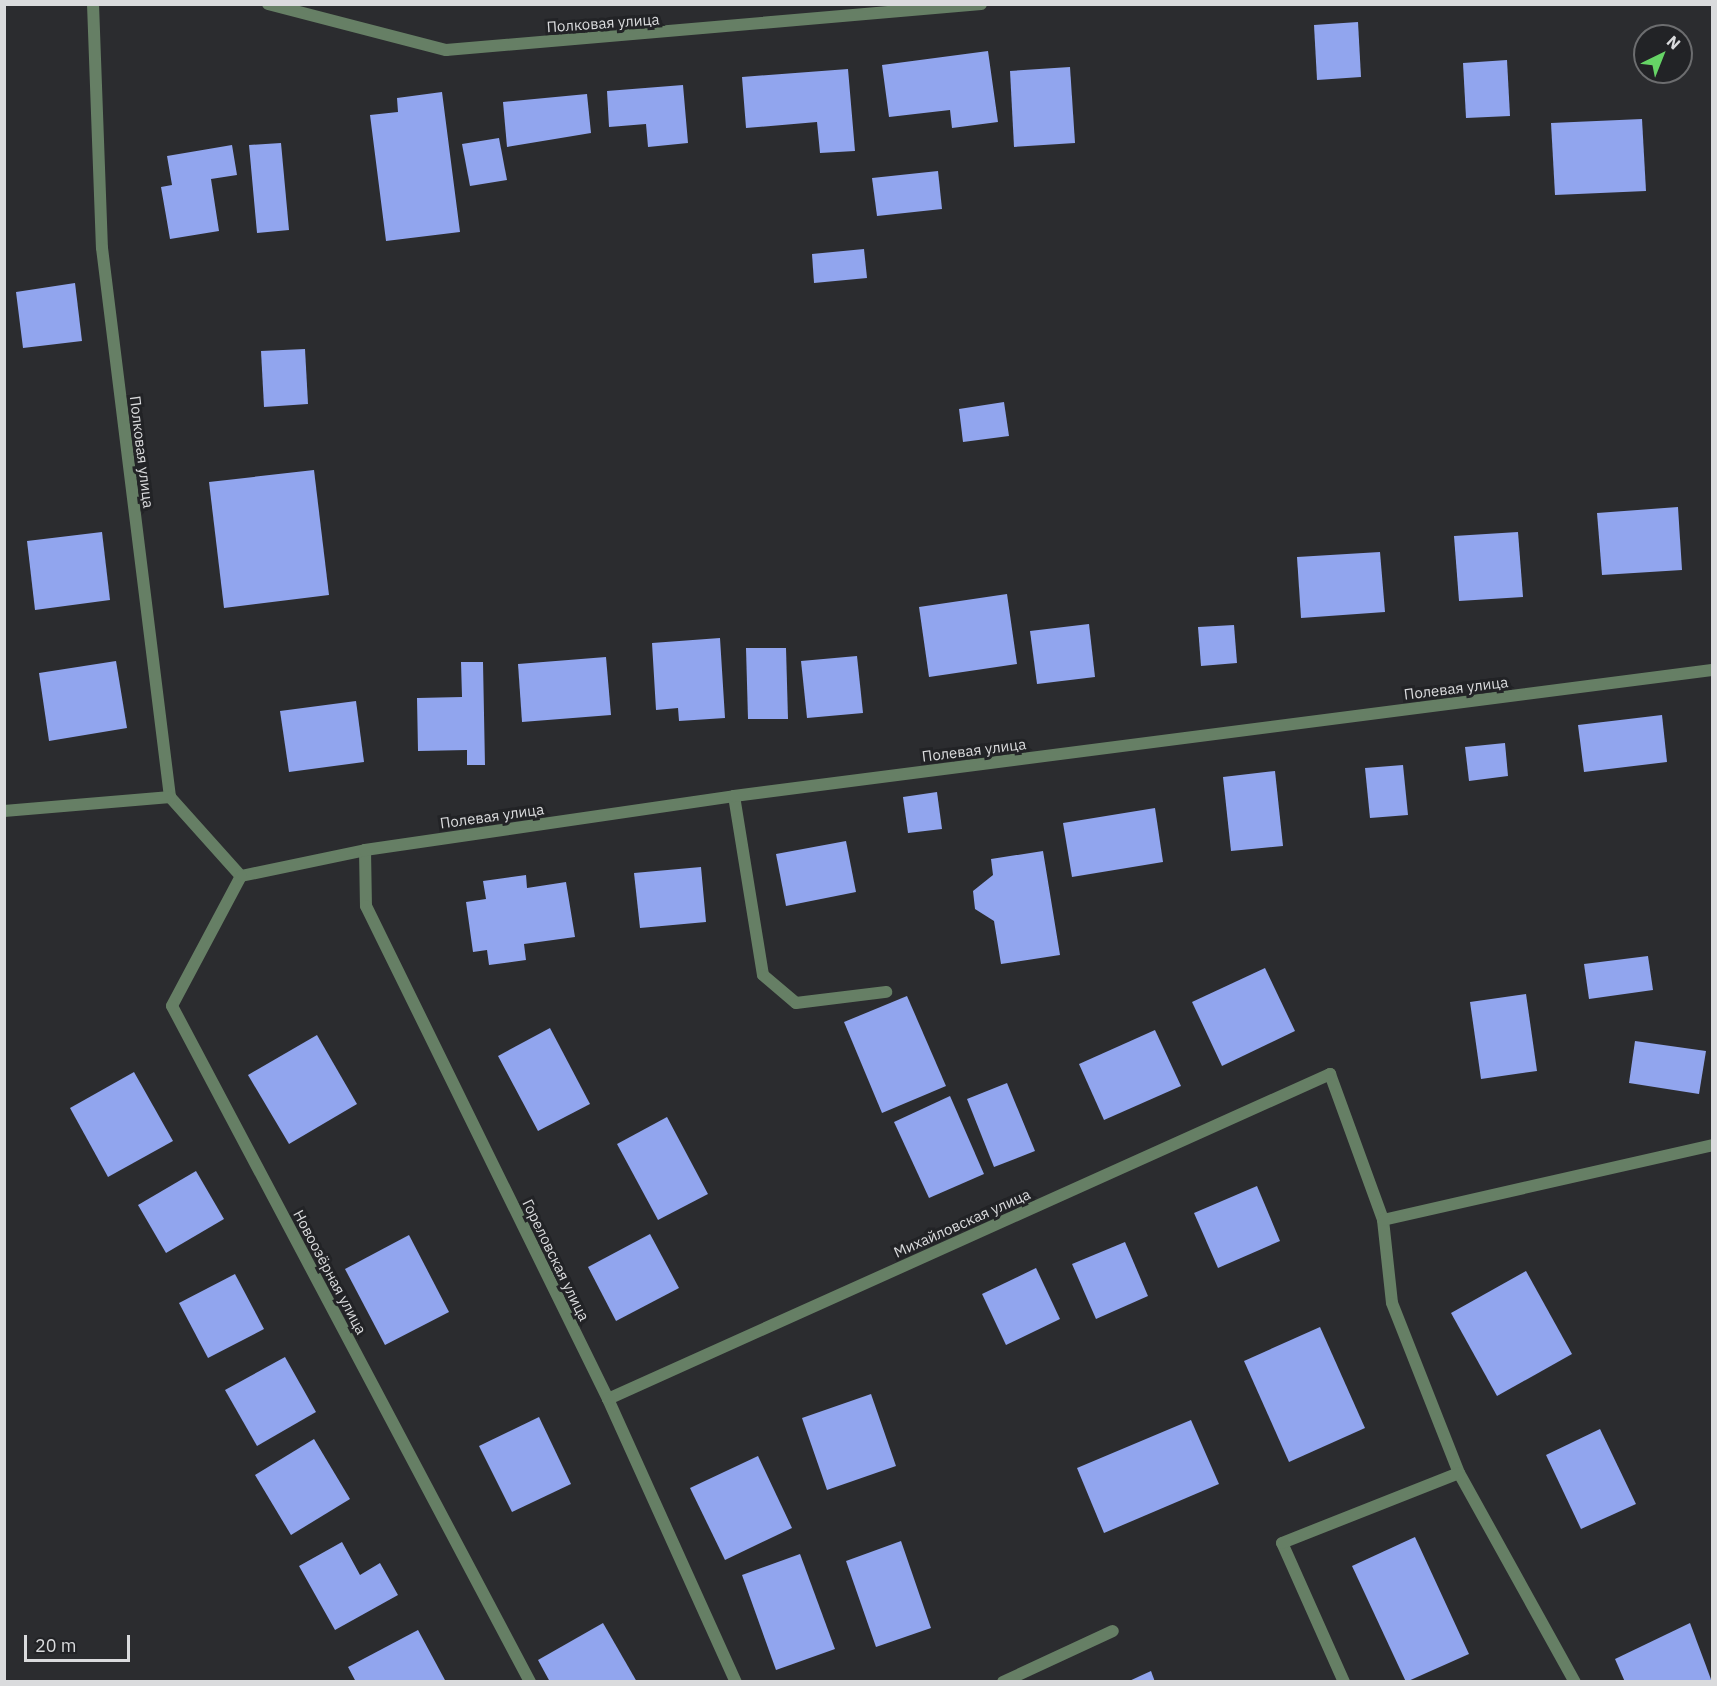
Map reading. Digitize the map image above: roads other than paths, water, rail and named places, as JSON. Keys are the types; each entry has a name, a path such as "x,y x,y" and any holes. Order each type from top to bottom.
{"street":[{"name":"Полковая улица","path":"93,4 102,248 170,797"},
{"name":"Полковая улица","path":"267,4 446,50 981,4"},
{"name":"Полевая улица","path":"241,876 365,850 734,796 1713,670"},
{"path":"734,796 763,975 796,1003 886,992"},
{"path":"4,811 170,797 241,876"},
{"name":"Гореловская улица","path":"365,850 366,906 608,1399 736,1682"},
{"name":"Новоозёрная улица","path":"241,876 172,1006 530,1682"},
{"name":"Михайловская улица","path":"608,1399 1329,1074 1383,1220"},
{"path":"1575,1682 1459,1473 1392,1303 1383,1220 1713,1145"},
{"path":"1344,1682 1282,1543 1459,1473"},
{"path":"1003,1682 1113,1630"}]}
